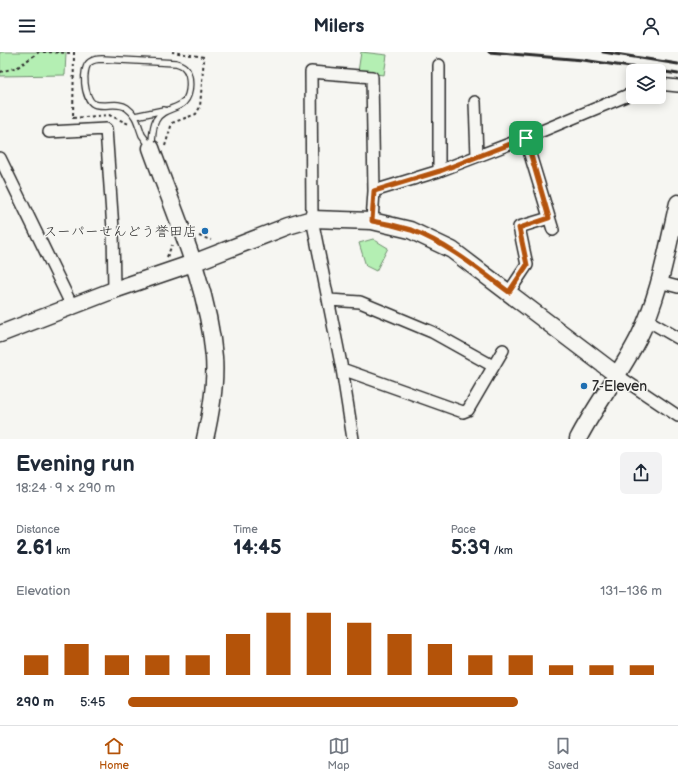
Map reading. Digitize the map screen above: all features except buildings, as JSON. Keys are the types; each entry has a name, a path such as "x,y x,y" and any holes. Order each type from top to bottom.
{"street":[{"path":"439,65 440,171"},
{"path":"353,439 342,369 312,220 311,72 372,77 374,191 372,221"},
{"path":"666,85 678,86"},
{"path":"374,191 440,171 526,138 626,96"},
{"path":"475,102 477,156"},
{"path":"49,132 106,129 113,229 114,290"},
{"path":"526,138 553,230"},
{"path":"158,148 204,296 214,358 213,393 205,439"},
{"path":"1,163 72,306"},
{"path":"578,439 589,417 617,375 638,338 654,303 678,203"},
{"path":"509,292 527,265 519,228 549,218"},
{"path":"0,334 114,290 193,263 288,226 312,220 342,219 372,221 410,230 430,238 452,250 617,375 678,416"},
{"path":"659,282 678,287"},
{"path":"329,300 360,302 432,332 493,366"},
{"path":"646,320 678,338"},
{"path":"342,369 463,412 468,410 503,350"}],"lane":[{"path":"135,116 166,110 182,103 188,97 189,78 185,67 176,63 117,59 102,59 90,62 86,70 85,91 87,97 91,102 96,104 124,106 135,116 143,136 158,148"},
{"path":"158,148 156,120 166,110"}],"path":[{"path":"0,72 18,67 39,52"},
{"path":"42,52 73,52 73,118 109,115 129,124"},
{"path":"158,148 172,123 196,114 200,108 204,57 192,53 172,52"},
{"path":"198,235 211,241 218,238"},
{"path":"161,260 167,257 172,245 170,238"}],"green space":[{"path":"0,52 66,52 65,75 0,76"},
{"path":"361,52 387,55 384,75 358,72"},
{"path":"373,239 388,248 376,271 366,266 359,243"}],"railway":[{"path":"489,52 583,60 626,66"},
{"path":"603,52 678,64"},
{"path":"666,72 678,74"}],"place":[{"name":"スーパーせんどう誉田店","path":"205,231"},
{"name":"7-Eleven","path":"584,386"}],"route":[{"path":"526,138 549,218 519,228 527,265 509,292 452,250 430,238 390,224 372,221 374,191 440,171 526,138"}]}
